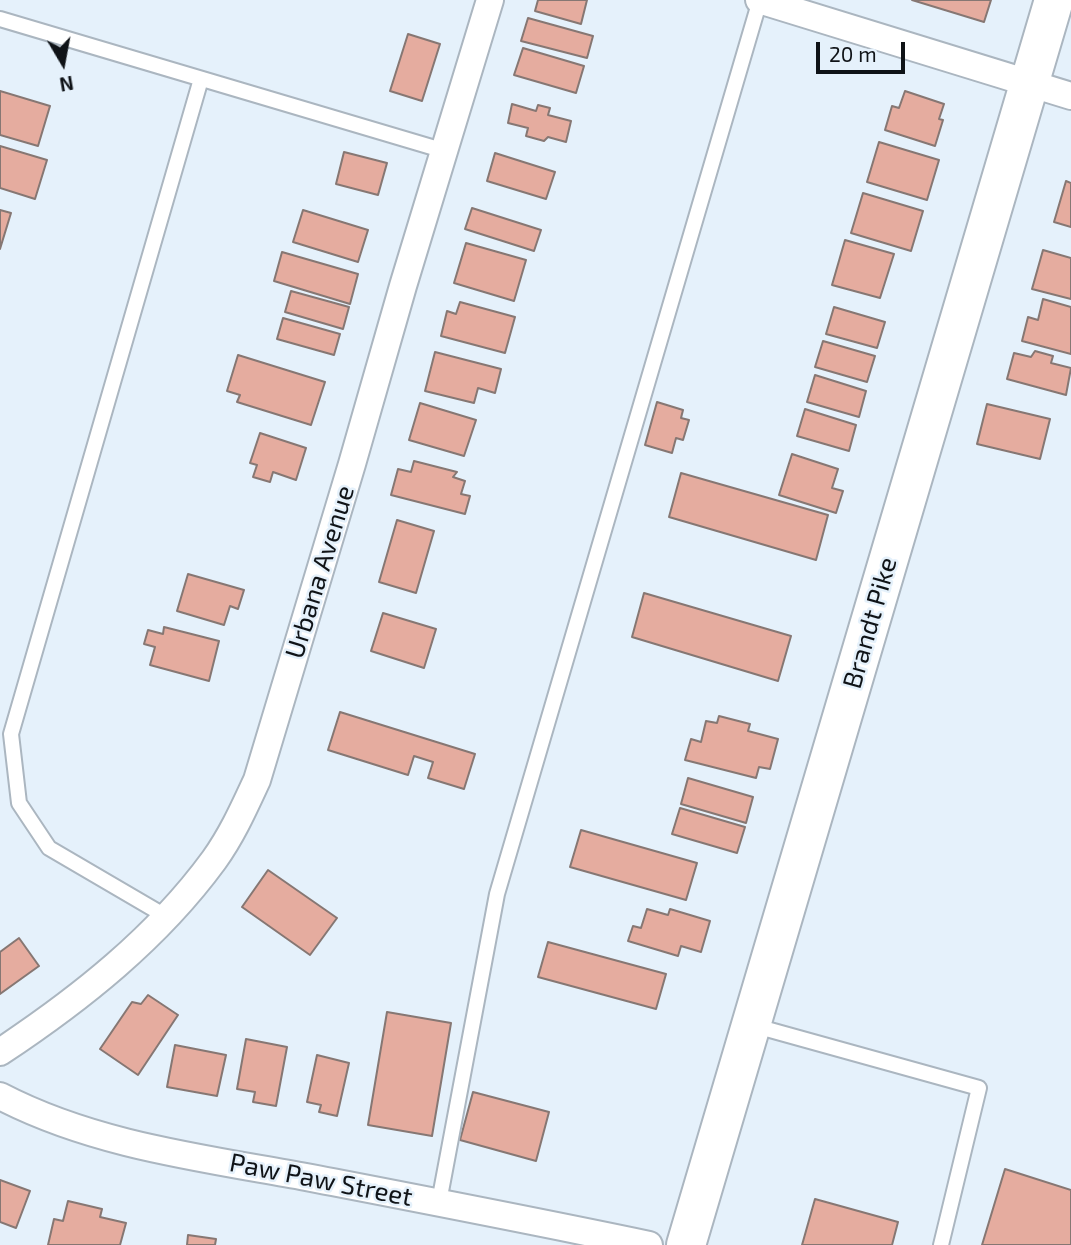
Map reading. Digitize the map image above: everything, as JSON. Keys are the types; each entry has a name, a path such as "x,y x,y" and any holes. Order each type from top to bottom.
{"main road":[{"name":"Brandt Pike","path":"686,1245 1054,0"}],"street":[{"name":"Urbana Avenue","path":"0,1052 102,978 167,917 214,860 238,821 257,780 490,0"},
{"path":"759,0 1071,96"},
{"name":"Paw Paw Street","path":"0,1096 79,1129 141,1146 649,1245"}],"lane":[{"path":"439,1202 497,894 759,0"},
{"path":"0,19 445,151"},
{"path":"167,917 49,849 19,803 11,734 201,79"},
{"path":"751,1024 979,1088 942,1245"}],"building":[{"path":"538,0 587,0 581,24 535,11"},
{"path":"912,0 991,0 984,22"},
{"path":"528,18 593,36 587,58 521,41"},
{"path":"408,34 440,44 422,101 390,91"},
{"path":"523,48 584,66 576,93 514,75"},
{"path":"0,91 50,106 38,146 0,135"},
{"path":"905,91 944,104 939,119 943,120 935,146 885,130 892,106 899,108"},
{"path":"512,104 536,111 538,105 550,108 548,115 571,121 566,142 548,137 544,141 526,136 528,128 508,123"},
{"path":"879,142 939,160 927,200 867,182"},
{"path":"0,146 47,160 35,199 0,188"},
{"path":"344,152 387,163 378,195 336,184"},
{"path":"495,153 555,172 546,199 487,181"},
{"path":"1066,181 1071,183 1071,227 1054,222"},
{"path":"863,193 923,211 911,251 851,233"},
{"path":"472,208 541,230 534,251 465,229"},
{"path":"0,210 11,213 0,249"},
{"path":"303,210 368,230 358,262 293,242"},
{"path":"845,240 894,254 880,298 832,285"},
{"path":"466,243 526,260 514,301 454,283"},
{"path":"1043,250 1071,258 1071,299 1032,289"},
{"path":"282,252 358,274 350,304 274,281"},
{"path":"291,291 349,307 343,329 285,312"},
{"path":"1043,299 1071,307 1071,354 1022,341 1028,317 1038,320"},
{"path":"460,302 515,317 505,353 441,336 447,311 456,314"},
{"path":"834,307 885,322 877,348 826,334"},
{"path":"283,318 340,334 334,355 277,339"},
{"path":"823,341 875,356 867,382 815,367"},
{"path":"1035,351 1053,356 1051,363 1071,368 1066,395 1007,379 1014,353 1031,357"},
{"path":"435,352 501,369 495,393 478,388 474,403 425,391"},
{"path":"238,355 325,382 311,425 237,402 240,395 227,391"},
{"path":"815,375 866,391 859,417 807,402"},
{"path":"657,402 683,410 681,418 689,420 683,440 676,438 672,453 645,445"},
{"path":"420,403 476,420 464,456 409,440"},
{"path":"987,404 1050,419 1040,459 977,444"},
{"path":"805,409 856,425 849,451 797,436"},
{"path":"260,433 306,448 296,480 273,472 270,482 253,477 257,465 250,463"},
{"path":"792,454 838,469 832,488 843,491 836,513 779,495"},
{"path":"414,461 457,472 453,477 465,481 461,494 470,496 465,514 391,495 398,469 411,472"},
{"path":"681,473 828,515 816,560 669,517"},
{"path":"397,520 434,531 416,593 379,582"},
{"path":"188,574 244,590 238,609 230,606 224,625 177,611"},
{"path":"644,593 791,636 778,681 632,637"},
{"path":"383,613 436,629 424,668 371,651"},
{"path":"164,627 219,641 209,681 150,665 155,647 144,644 148,630 163,634"},
{"path":"340,712 475,754 464,789 428,778 433,762 414,756 408,775 328,750"},
{"path":"719,716 750,724 748,731 778,739 770,769 759,767 756,778 685,760 691,739 701,742 706,721 717,723"},
{"path":"688,778 753,797 746,823 681,804"},
{"path":"680,808 745,827 737,853 672,834"},
{"path":"581,830 697,863 686,900 570,867"},
{"path":"268,870 337,918 310,955 242,907"},
{"path":"647,909 668,915 670,909 710,921 701,952 681,946 678,956 628,941 633,926 641,928"},
{"path":"19,938 39,966 0,994 0,952"},
{"path":"548,942 666,974 656,1009 538,977"},
{"path":"148,995 178,1015 138,1075 100,1049 132,1002 141,1004"},
{"path":"387,1012 451,1023 432,1136 368,1125"},
{"path":"246,1039 287,1047 276,1106 253,1102 255,1092 237,1089"},
{"path":"175,1045 226,1055 217,1096 167,1087"},
{"path":"317,1055 349,1063 337,1116 319,1112 321,1105 307,1102"},
{"path":"473,1092 549,1112 536,1161 460,1140"},
{"path":"1005,1169 1071,1190 1071,1245 982,1245"},
{"path":"0,1180 30,1191 16,1228 0,1222"},
{"path":"815,1199 898,1222 892,1245 802,1245"},
{"path":"68,1201 102,1209 100,1217 126,1223 120,1245 48,1245 54,1219 63,1221"},
{"path":"188,1235 216,1239 215,1245 187,1245"}]}
